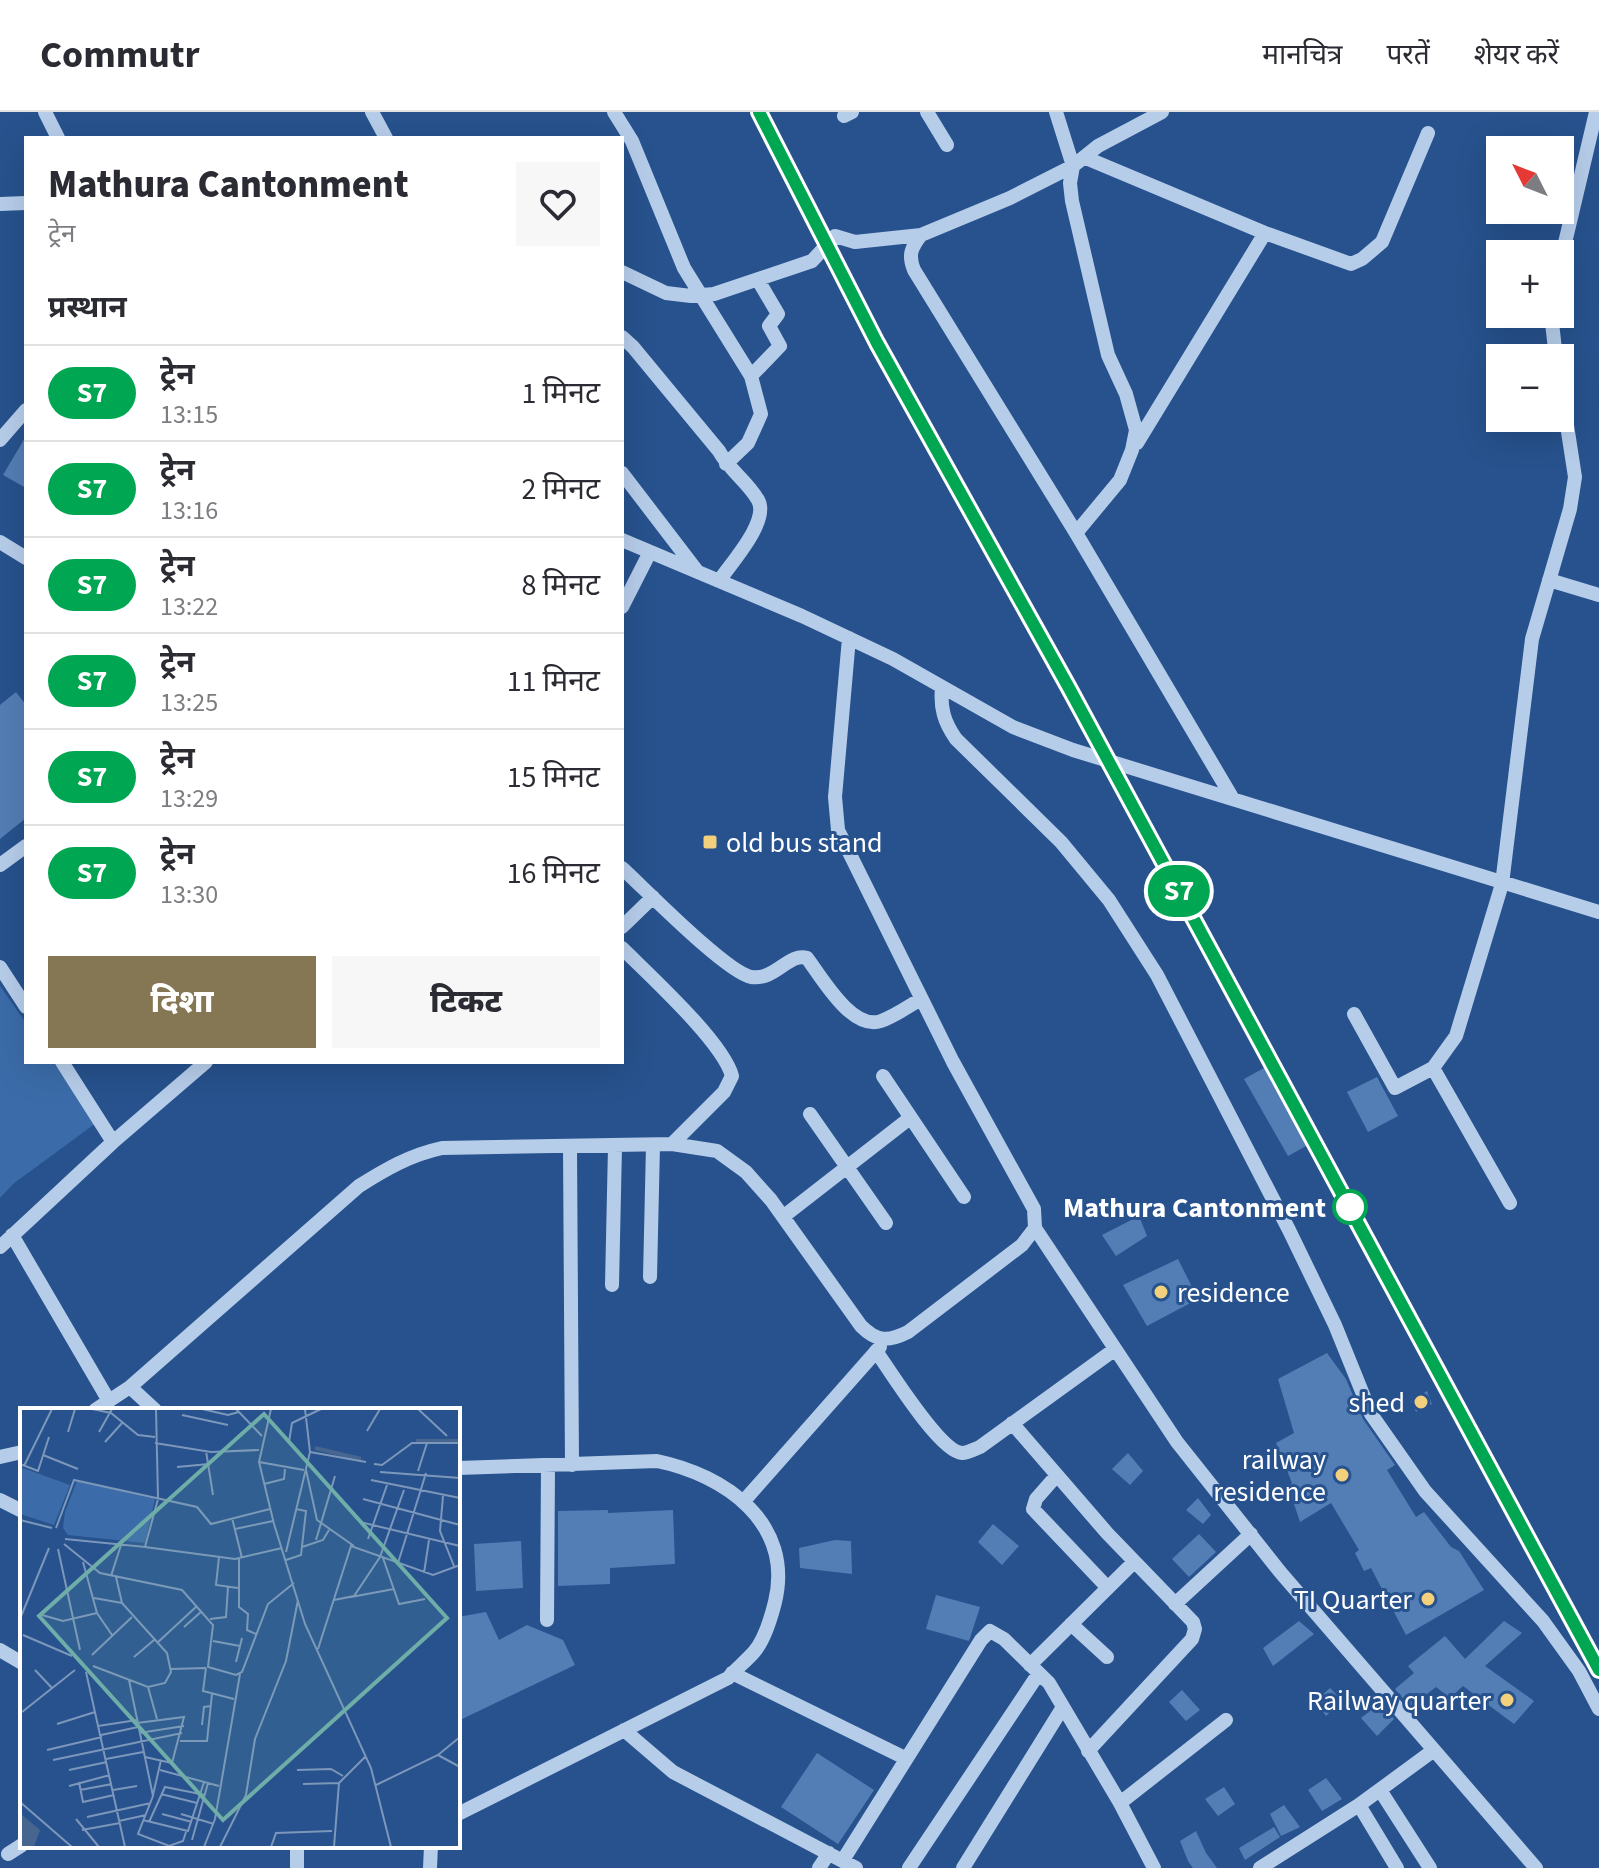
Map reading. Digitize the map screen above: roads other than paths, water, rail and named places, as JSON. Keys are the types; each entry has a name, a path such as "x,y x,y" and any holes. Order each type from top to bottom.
{"street":[{"path":"45,112 57,136"},
{"path":"372,112 386,136"},
{"path":"927,112 947,145"},
{"path":"1056,112 1080,162 1351,264 1382,242 1428,133"},
{"path":"624,273 666,293 714,294 812,261 835,236 855,242 921,235 1010,198 1080,162 1098,146 1162,112"},
{"path":"1566,240 1596,112"},
{"path":"616,113 632,141 684,268 751,376 761,414 748,443 726,464"},
{"path":"1080,162 1070,183 1072,201 1108,355 1126,394 1136,430 1132,450"},
{"path":"0,204 24,203"},
{"path":"1076,533 1120,480 1132,450 1265,233"},
{"path":"921,235 911,248 910,260 914,270 1076,533 1233,799"},
{"path":"751,376 780,346 769,326 778,314 758,280"},
{"path":"624,339 757,499 761,514 757,526 719,581"},
{"path":"0,440 24,412"},
{"path":"1354,1014 1395,1088 1433,1068 1456,1036 1502,884 1532,639 1570,509 1575,477 1570,432"},
{"path":"624,476 697,571"},
{"path":"624,541 849,638 1013,727 1073,750 1599,912"},
{"path":"1,544 24,557"},
{"path":"624,603 650,552"},
{"path":"1549,580 1599,595"},
{"path":"849,638 835,797 838,830 953,1062 1034,1209 1035,1228 1177,1442 1281,1573 1536,1868"},
{"path":"942,687 940,705 956,739 1061,842 1109,900 1157,975 1289,1230 1335,1325 1371,1414 1425,1491 1543,1621 1579,1671 1599,1709"},
{"path":"0,865 24,847"},
{"path":"624,870 724,961 750,977 774,974 796,957 807,958 844,1006 857,1018 870,1023 881,1021 921,999"},
{"path":"624,925 653,897"},
{"path":"624,950 688,1014 729,1065 732,1076 724,1092 672,1144"},
{"path":"0,967 24,1004"},
{"path":"63,1064 113,1142"},
{"path":"0,1247 113,1142 204,1064"},
{"path":"1433,1068 1510,1203"},
{"path":"883,1076 964,1197"},
{"path":"810,1114 886,1223"},
{"path":"784,1216 910,1118"},
{"path":"98,1408 130,1387 359,1186 418,1153 442,1148 672,1144 717,1151 746,1172 784,1216 861,1326 881,1346 937,1436 954,1451 964,1453 980,1447 1114,1350"},
{"path":"650,1277 653,1145"},
{"path":"570,1146 572,1465"},
{"path":"612,1285 615,1147"},
{"path":"743,1502 881,1346 914,1328 1022,1245 1035,1228"},
{"path":"12,1235 109,1401"},
{"path":"130,1387 153,1408"},
{"path":"1012,1423 1134,1562 1193,1622 1195,1629 1192,1639 1088,1751"},
{"path":"0,1457 20,1452"},
{"path":"460,1468 657,1461 683,1466 730,1490 758,1517 770,1535 780,1584 771,1620 756,1650 732,1673 460,1813"},
{"path":"547,1620 548,1465"},
{"path":"1057,1475 1036,1499 1033,1509 1108,1588"},
{"path":"0,1500 20,1510"},
{"path":"1175,1604 1251,1534"},
{"path":"909,1868 1035,1669 1071,1624 1134,1562"},
{"path":"1071,1624 1107,1657"},
{"path":"819,1868 836,1856 905,1758 985,1634 990,1631 998,1634 1049,1683 1156,1868"},
{"path":"0,1650 20,1662"},
{"path":"732,1673 905,1758"},
{"path":"963,1868 1063,1707"},
{"path":"1120,1803 1226,1720"},
{"path":"624,1730 673,1772 856,1868"},
{"path":"1260,1868 1359,1805 1434,1750"},
{"path":"1380,1790 1430,1868"},
{"path":"1359,1805 1395,1867 1420,1850"},
{"path":"8,1854 20,1846"},
{"path":"430,1868 431,1848"}],"railway":[{"path":"759,112 877,343 1069,688 1599,1670"}],"train":[{"name":"S7","path":"759,112 877,343 1069,688 1599,1670"}],"place":[{"name":"old bus stand","path":"710,842"},
{"name":"Mathura Cantonment","path":"1350,1207"},
{"name":"residence","path":"1161,1292"},
{"name":"shed","path":"1421,1402"},
{"name":"railway residence","path":"1342,1475"},
{"name":"TI Quarter","path":"1428,1599"},
{"name":"Railway quarter","path":"1507,1700"}]}
